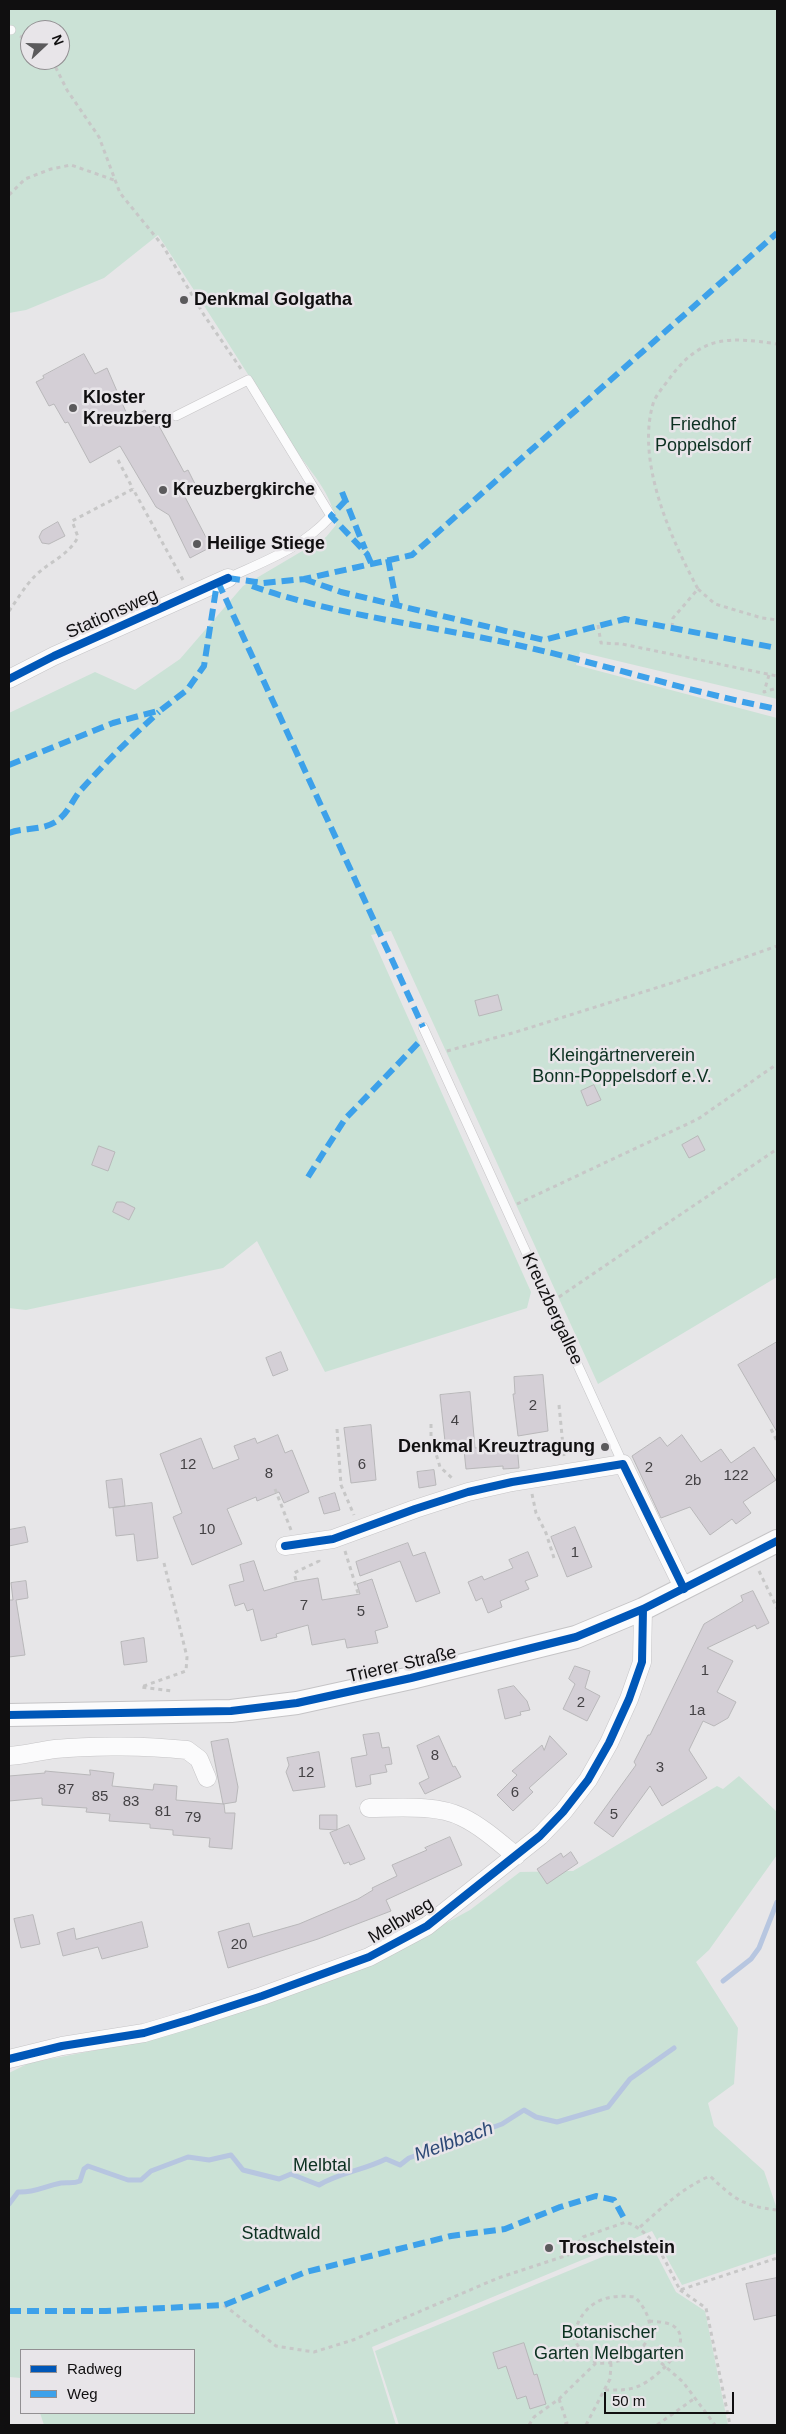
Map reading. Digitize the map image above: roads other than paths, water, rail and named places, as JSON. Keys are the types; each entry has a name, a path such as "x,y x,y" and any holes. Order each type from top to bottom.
{"street":[{"name":"Stationsweg","path":"9,679 54,656 228,578"},
{"path":"291,1545 340,1536 468,1492 566,1472 623,1464"},
{"name":"Kreuzbergallee","path":"623,1464 684,1589"},
{"name":"Trierer Straße","path":"9,1715 231,1710 297,1703 543,1647 576,1637 684,1589 777,1541"},
{"name":"Melbweg","path":"9,2059 62,2046 144,2033 262,1996 369,1957 427,1926 540,1836 563,1812 588,1780 609,1743 629,1699 642,1662 642,1609"},
{"path":"9,1756 54,1749 186,1750 199,1759 208,1778"},
{"path":"369,1808 420,1807 461,1816 490,1835 516,1856"}],"lane":[{"path":"176,416 248,380 331,516 315,534 290,549 228,578"},
{"name":"Kreuzbergallee","path":"423,1027 623,1464"}],"waterway":[{"name":"Melbbach","path":"723,1981 751,1959 759,1948 777,1902"},
{"name":"Melbbach","path":"9,2204 18,2192 80,2181 84,2169 88,2166 128,2180 141,2180 151,2171 188,2157 209,2160 231,2155 243,2170 279,2179 291,2174 319,2185 335,2177 386,2159 400,2165 409,2158 502,2124 524,2110 536,2117 557,2122 608,2107 630,2079 674,2048"}],"place":[{"name":"Denkmal Golgatha","path":"184,300"},
{"name":"Kloster Kreuzberg","path":"73,408"},
{"name":"Kreuzbergkirche","path":"163,490"},
{"name":"Heilige Stiege","path":"197,544"},
{"name":"Denkmal Kreuztragung","path":"605,1447"},
{"name":"Troschelstein","path":"549,2248"}],"park label":[{"name":"Friedhof Poppelsdorf","path":"703,435"},
{"name":"Kleingärtnerverein Bonn-Poppelsdorf e.V.","path":"622,1066"},
{"name":"Melbtal","path":"322,2166"},
{"name":"Stadtwald","path":"281,2234"},
{"name":"Botanischer Garten Melbgarten","path":"609,2343"}]}
